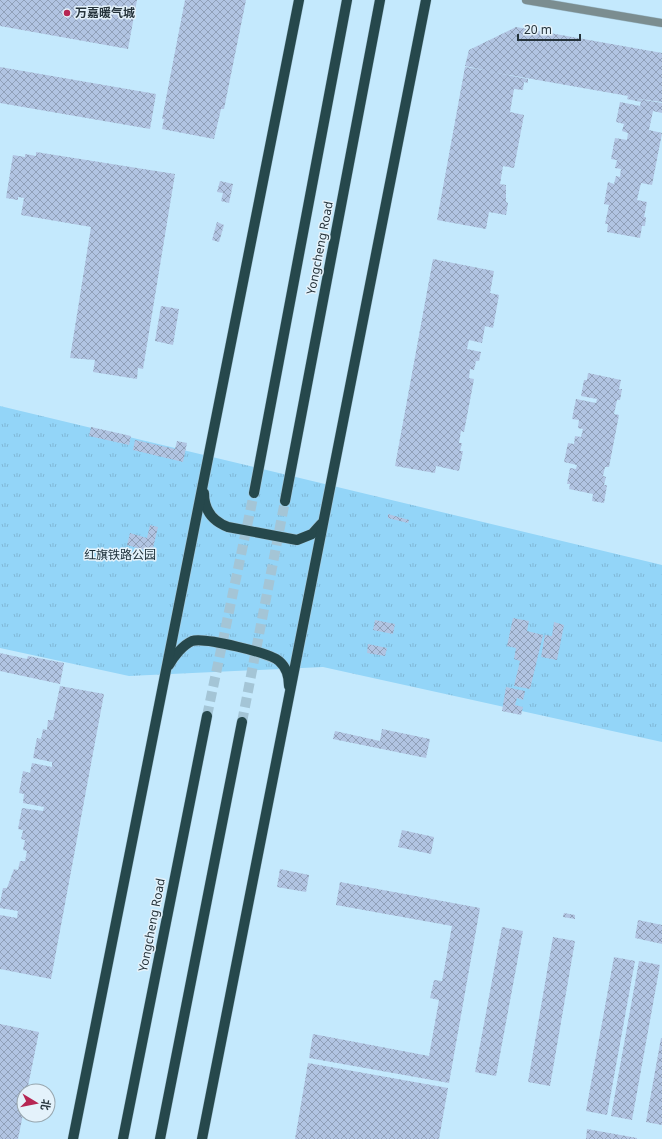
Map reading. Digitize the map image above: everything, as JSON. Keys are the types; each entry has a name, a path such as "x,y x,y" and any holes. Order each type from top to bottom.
{"main road":[{"path":"73,1139 299,0"},
{"name":"Yongcheng Road","path":"254,493 347,0"},
{"name":"Yongcheng Road","path":"285,502 380,0"},
{"path":"202,1139 426,0"},
{"path":"204,480 204,497 208,514 220,524 228,527 297,540 312,534 322,523 324,514"},
{"path":"164,678 176,655 185,646 192,641 210,641 262,653 279,661 288,677 289,696"},
{"name":"Yongcheng Road","path":"122,1139 208,716"},
{"path":"160,1139 242,722"}],"street":[{"path":"526,0 662,23"}],"green space":[{"name":"红旗铁路公园","path":"0,406 662,565 662,742 323,667 129,676 0,648"}],"building":[{"name":"万嘉暖气城","path":"0,0 137,0 128,49 0,26"},
{"path":"185,0 246,0 224,109 221,109 214,139 162,129 164,119 162,119"},
{"path":"516,27 662,53 662,102 632,98 662,103 662,113 653,111 649,130 662,133 652,185 641,183 637,200 647,202 644,217 646,217 645,226 642,226 640,238 607,232 608,224 605,224 609,205 604,204 608,182 614,184 616,176 620,177 621,169 615,168 617,160 611,159 615,138 627,140 628,133 622,131 624,124 616,122 620,102 640,106 641,102 627,99 628,96 486,71 528,79 528,83 524,82 523,90 514,89 510,112 524,115 514,168 503,166 500,184 506,185 506,202 508,203 506,215 489,212 486,229 437,220 465,67 484,70 465,66 469,50"},
{"path":"0,67 156,94 150,129 0,103"},
{"path":"36,152 175,174 143,369 138,368 137,379 93,372 95,360 70,358 91,227 21,215 24,198 18,197 18,200 6,198 13,155 25,157 25,154 36,156"},
{"path":"220,181 233,184 229,203 221,201 223,193 217,192"},
{"path":"217,222 224,225 219,242 212,240"},
{"path":"433,259 494,271 490,293 499,295 493,328 485,326 482,343 469,340 467,349 481,352 479,361 476,361 474,370 470,369 469,378 474,379 464,432 461,431 459,443 462,443 460,451 463,451 459,471 436,466 435,473 395,466"},
{"path":"161,306 179,309 173,345 155,341"},
{"path":"588,373 621,380 619,389 622,389 620,400 617,400 614,414 619,415 609,467 605,467 603,476 606,477 604,485 607,485 604,503 592,501 593,494 569,489 570,484 567,484 570,468 576,469 577,465 564,462 568,443 574,444 575,436 581,437 583,429 578,428 579,420 572,419 576,399 596,403 597,399 581,396 584,380 587,380"},
{"path":"91,427 131,436 129,445 89,436"},
{"path":"135,440 175,449 177,441 187,443 183,462 133,450"},
{"path":"388,514 409,520 408,523 388,518"},
{"path":"150,525 158,527 152,552 127,545 130,533 147,538"},
{"path":"513,618 529,621 527,631 543,635 530,689 514,686 520,661 514,659 516,648 507,646"},
{"path":"375,620 395,624 393,634 373,630"},
{"path":"554,622 564,625 557,660 541,657 545,635 552,636"},
{"path":"368,644 387,648 385,656 367,653"},
{"path":"0,653 27,659 28,656 64,663 60,684 0,671"},
{"path":"60,686 104,694 51,979 0,969 0,915 17,918 18,911 0,908 0,903 3,888 7,888 14,869 18,870 20,861 25,861 27,851 23,850 25,840 21,839 23,830 18,829 22,808 43,811 44,807 23,803 24,794 19,793 23,771 30,773 32,763 52,767 52,762 33,758 37,738 41,739 43,729 47,730 48,720 53,720"},
{"path":"506,687 525,691 523,700 517,698 515,705 523,707 521,715 502,711"},
{"path":"382,729 430,739 426,758 333,739 335,731 380,741"},
{"path":"402,830 434,837 431,854 398,847"},
{"path":"280,869 309,875 306,892 277,887"},
{"path":"340,882 480,908 449,1083 309,1058 313,1034 429,1056 439,1000 430,998 434,980 442,981 452,926 336,905"},
{"path":"564,913 575,915 575,919 563,917"},
{"path":"638,920 662,925 662,944 635,938"},
{"path":"502,927 523,931 496,1076 475,1072"},
{"path":"553,937 575,941 550,1086 528,1082"},
{"path":"614,957 635,961 607,1115 586,1111"},
{"path":"639,961 660,965 632,1120 611,1116"},
{"path":"0,1024 39,1032 29,1083 16,1083 16,1123 21,1123 18,1139 0,1139"},
{"path":"662,1038 662,1125 646,1122"},
{"path":"308,1063 448,1088 439,1139 295,1139"},
{"path":"587,1129 637,1138 637,1139 586,1139"}],"tunnel":[{"path":"207,716 254,493"},
{"path":"242,722 285,501"}],"place":[{"name":"万嘉暖气城","path":"67,13"}]}
